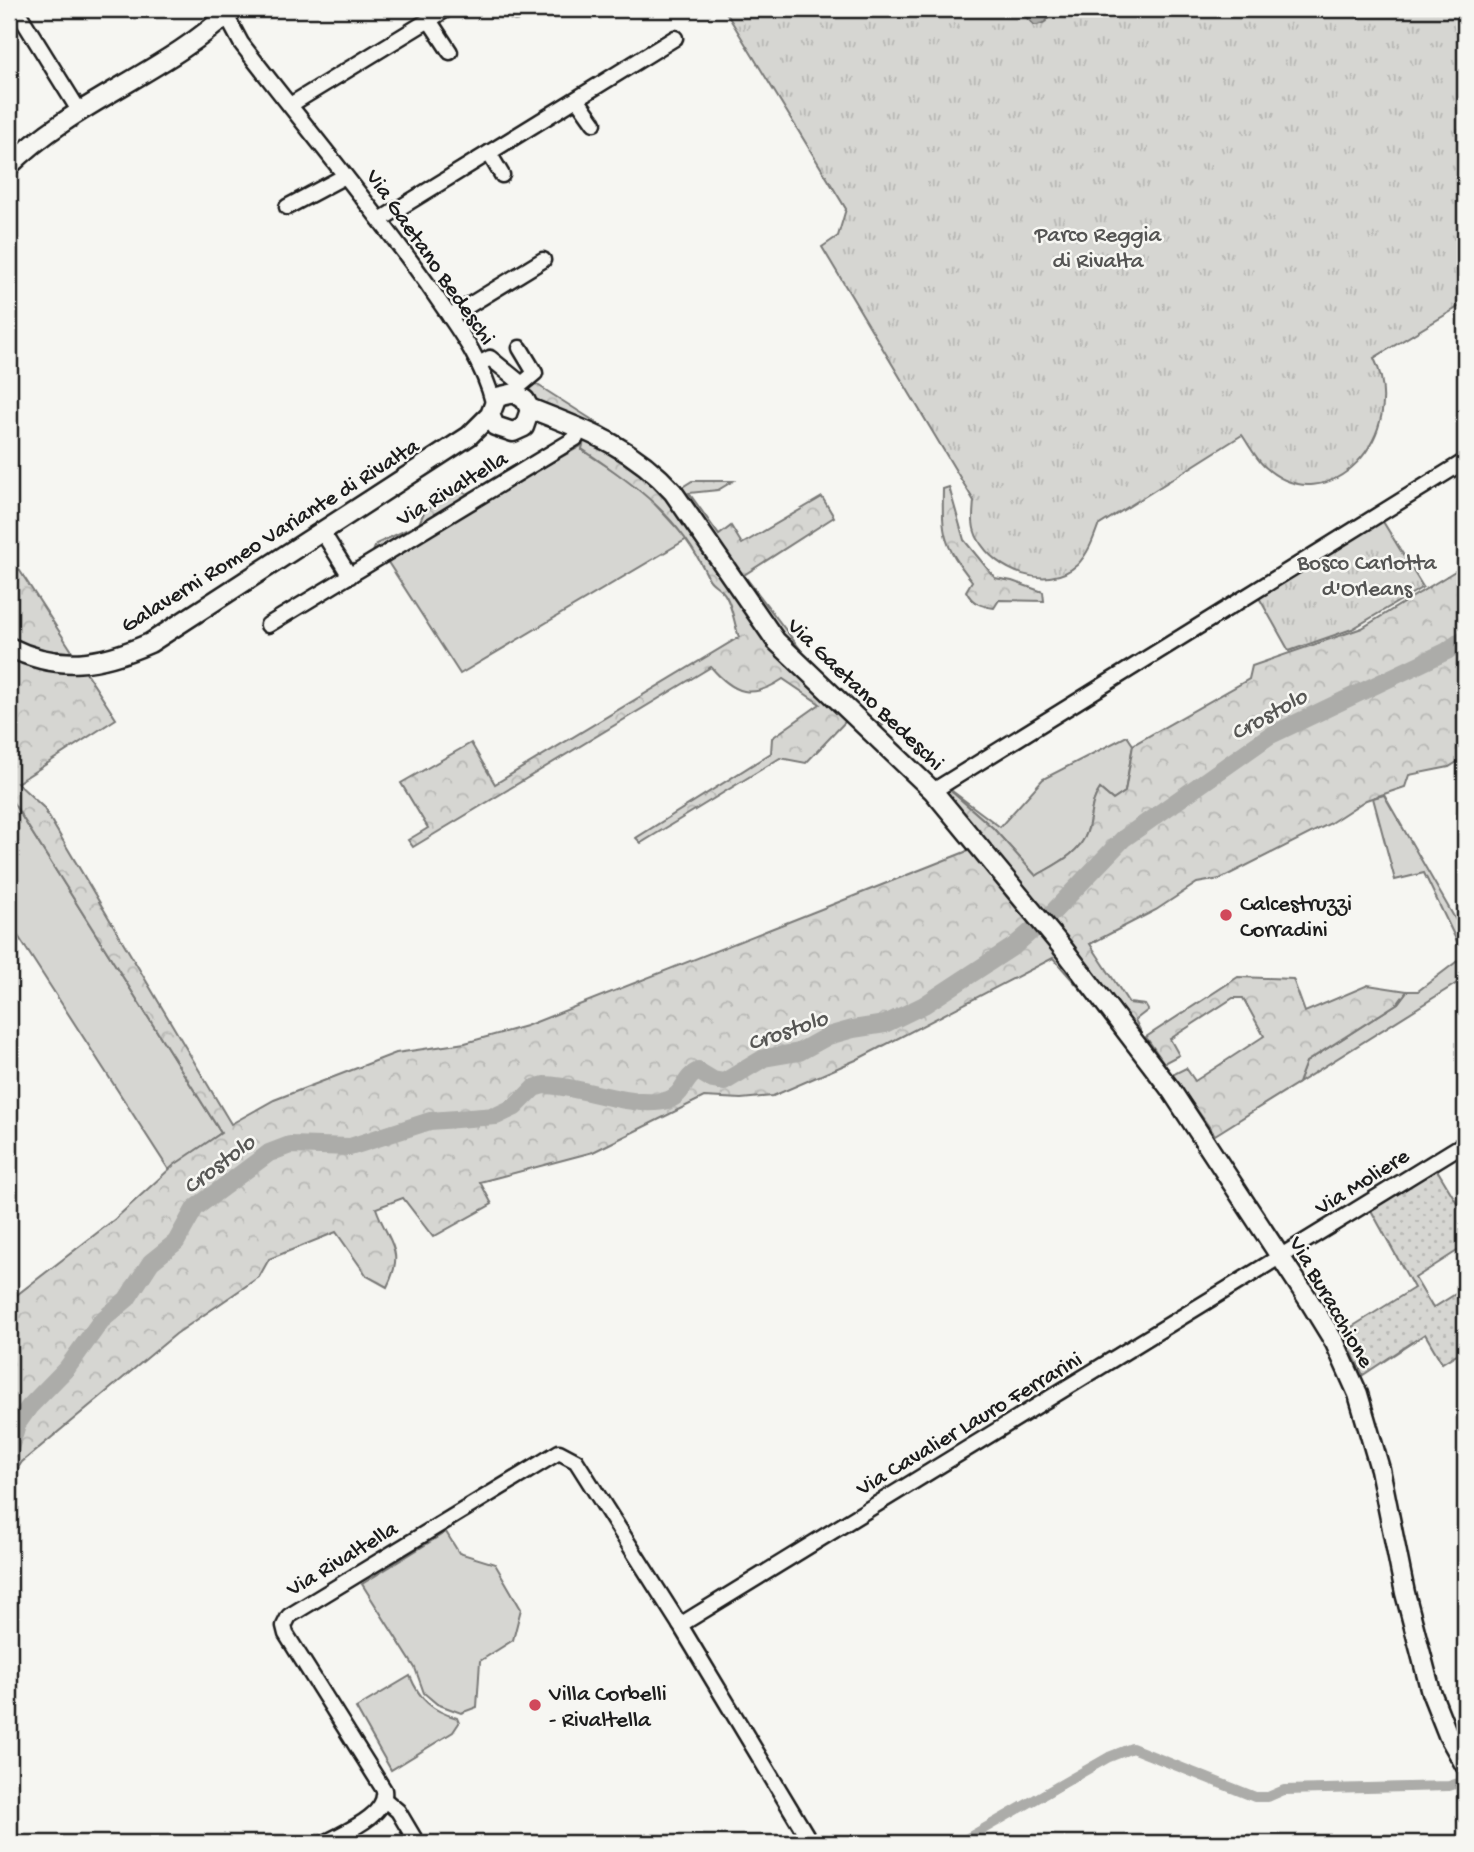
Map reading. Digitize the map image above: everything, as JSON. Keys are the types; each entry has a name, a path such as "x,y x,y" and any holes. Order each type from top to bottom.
{"main road":[{"path":"9,166 39,139 230,12"},
{"path":"516,388 529,408 524,427 513,432 500,430 491,408 516,388"},
{"name":"Galaverni Romeo Variante di Rivalta","path":"9,647 49,661 82,663 114,658 150,643 469,436 491,408"},
{"name":"Via Gaetano Bedeschi","path":"529,408 574,431 619,446 657,474 673,492 776,641 933,791 1065,951"},
{"name":"Via Gaetano Bedeschi","path":"524,427 574,431"},
{"name":"Galaverni Romeo Variante di Rivalta","path":"469,436 500,430"},
{"name":"Via Buracchione","path":"1065,951 1169,1087 1335,1343 1358,1394 1380,1469 1405,1593 1431,1692 1448,1735 1465,1765"}],"street":[{"path":"16,9 80,111"},
{"path":"290,105 447,9"},
{"name":"Via Gaetano Bedeschi","path":"230,12 241,43 380,220 450,317 480,367 491,408"},
{"path":"429,20 450,52"},
{"path":"380,220 577,99 663,54 675,38"},
{"path":"577,99 594,123"},
{"path":"489,153 502,176"},
{"name":"Via Gaetano Bedeschi","path":"287,207 345,176"},
{"path":"450,317 543,260"},
{"path":"516,388 535,373 520,348"},
{"name":"Via Gaetano Bedeschi","path":"480,367 516,388"},
{"name":"Via Rivaltella","path":"268,625 350,576 574,431"},
{"path":"933,791 1465,461"},
{"path":"323,533 350,576"},
{"name":"Via Moliere","path":"1280,1257 1465,1143"},
{"name":"Via Cavalier Lauro Ferrarini","path":"680,1625 1280,1257"},
{"name":"Via Rivaltella","path":"417,1843 398,1811 385,1800 378,1778 286,1634 286,1621 296,1609 559,1452 571,1456 680,1625"},
{"path":"680,1625 811,1843"},
{"path":"325,1843 375,1812 385,1800"}],"green space":[{"name":"Parco Reggia di Rivalta","path":"724,9 1463,9 1465,303 1374,358 1383,387 1381,415 1372,441 1357,463 1337,478 1313,485 1289,481 1264,466 1242,435 1098,526 1084,556 1065,573 1051,577 1023,574 996,560 978,539 973,525 974,501 822,247 838,236 846,209"},
{"path":"536,384 635,447 679,489 692,481 733,481 718,490 689,493 719,535 731,526 742,544 822,497 834,517 744,575 804,654 873,720 883,725 869,742 846,721 806,763 780,758 641,843 636,838 771,753 772,738 820,704 783,679 762,690 744,691 728,683 711,667 413,847 408,840 428,828 401,783 471,743 495,784 739,637 726,596 709,579 684,536 655,504 582,449 583,445 368,565 376,544 419,524 424,512 456,487 476,499 576,437 544,417 526,390"},
{"path":"584,444 582,450 639,487 687,539 460,674 384,556"},
{"path":"949,487 964,540 995,578 1043,592 1044,601 999,600 994,608 981,605 971,598 966,591 972,581 955,558 944,529 943,489"},
{"name":"Bosco Carlotta d'Orleans","path":"1382,520 1423,587 1352,629 1289,651 1257,594"},
{"path":"9,554 116,719 17,783 43,807 231,1124 274,1100 396,1053 465,1043 526,1026 965,852 977,843 943,791 944,785 993,828 1036,876 1079,847 1087,832 1093,804 1100,789 1113,800 1125,792 1133,745 1249,679 1252,666 1362,628 1465,565 1465,757 1449,767 1409,775 1405,787 1366,800 1329,824 1220,879 1197,883 1156,910 1090,944 1129,1003 1145,1005 1148,1010 1135,1020 1140,1030 1140,1047 1118,1032 1053,958 856,1060 773,1096 741,1099 704,1097 593,1152 480,1182 492,1204 433,1237 403,1198 376,1208 395,1255 395,1264 387,1287 367,1276 336,1232 269,1259 259,1277 176,1334 22,1462 9,1481 9,1301 115,1219 174,1165 221,1133 9,796"},
{"path":"1127,736 1133,745 1125,792 1113,800 1100,789 1087,832 1079,847 1036,876 993,828 944,785 1000,827 1043,779"},
{"path":"1384,795 1465,936 1465,978 1298,1083 1306,1062 1398,1003 1407,991 1418,991 1464,956 1424,873 1395,880 1373,798"},
{"path":"9,796 221,1133 169,1170 9,922"},
{"path":"1238,977 1293,979 1305,1012 1368,985 1407,991 1398,1003 1306,1062 1298,1083 1215,1135 1172,1075 1186,1068 1195,1081 1264,1036 1243,998 1233,998 1170,1039 1179,1055 1164,1063 1146,1037"},
{"path":"1433,1163 1465,1216 1465,1246 1415,1278 1433,1308 1465,1288 1465,1349 1442,1363 1425,1334 1363,1375 1342,1333 1414,1288 1367,1203"},
{"path":"446,1532 459,1553 495,1564 521,1609 513,1640 480,1661 477,1707 461,1713 437,1704 424,1693 415,1668 362,1584"},
{"path":"410,1676 418,1692 428,1703 457,1718 459,1723 453,1732 391,1770 356,1708"}],"water":[{"path":"1018,9 1051,9 1046,21 1034,25"}],"waterway":[{"name":"Crostolo","path":"9,1452 17,1424 29,1407 67,1368 101,1321 127,1299 151,1262 176,1242 195,1208 269,1153 290,1145 350,1147 430,1121 496,1116 515,1107 534,1088 544,1085 640,1102 668,1100 698,1071 713,1080 724,1082 764,1058 799,1052 828,1036 885,1024 924,1005 1014,946 1052,913 1123,839 1269,736 1447,651 1465,638"},
{"path":"959,1843 1109,1757 1132,1748 1255,1797 1268,1797 1284,1790 1449,1786 1465,1781"}],"place":[{"name":"Calcestruzzi Corradini","path":"1226,915"},
{"name":"Villa Corbelli - Rivaltella","path":"535,1705"}]}
